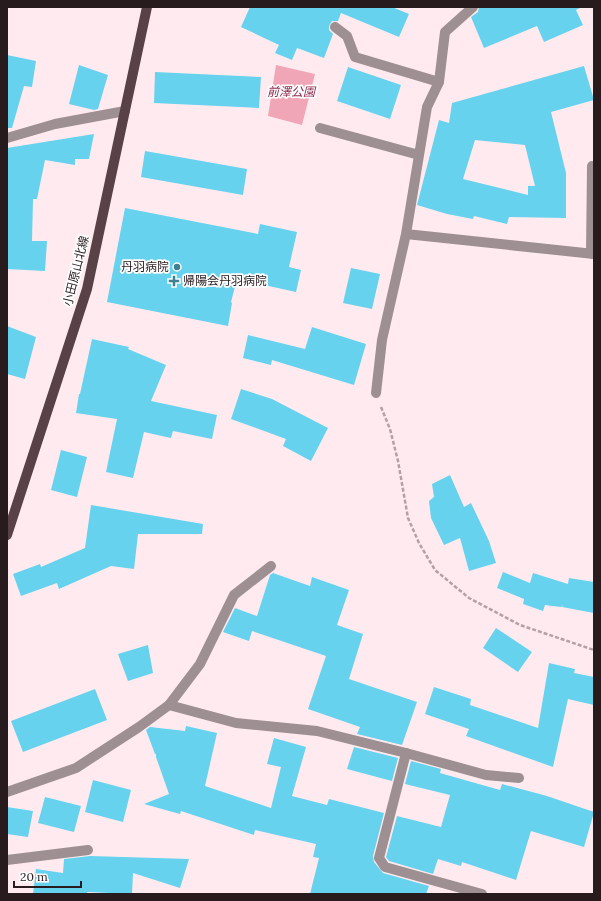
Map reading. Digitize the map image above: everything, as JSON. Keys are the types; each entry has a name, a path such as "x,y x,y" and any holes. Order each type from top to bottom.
{"main road":[{"name":"小田原山北線","path":"7,535 87,290 147,7"}],"street":[{"path":"376,393 382,340 406,234 427,107 439,82 445,32 473,7"},
{"path":"335,27 347,36 356,57 439,82"},
{"path":"7,138 55,124 125,111"},
{"path":"320,128 419,155"},
{"path":"406,234 593,254 593,166"},
{"path":"7,792 76,768 139,727 169,704 200,664 234,595 271,566"},
{"path":"169,704 236,723 317,731 486,775 519,778"},
{"path":"406,753 379,858 385,867 482,894"},
{"path":"7,860 88,850"}],"path":[{"path":"376,393 392,435 408,518 419,543 435,570 469,598 520,625 594,650"}],"green space":[{"name":"前澤公園","path":"276,65 315,74 302,125 268,116"}],"building":[{"path":"250,7 392,7 409,14 399,37 341,13 338,21 332,21 329,26 329,30 333,34 324,58 297,48 292,60 275,53 279,45 241,27"},
{"path":"479,7 582,7 576,10 583,25 544,42 537,26 484,48 471,17 478,12"},
{"path":"7,55 36,61 32,87 24,86 12,128 7,128"},
{"path":"79,65 108,75 98,109 94,110 69,104"},
{"path":"584,66 594,100 551,112 566,173 566,218 509,217 507,224 474,216 473,219 447,214 417,205 439,120 449,123 452,103","holes":["475,140 525,145 535,186 528,186 528,195 463,179"]},
{"path":"348,67 401,85 390,119 337,101"},
{"path":"155,72 261,77 259,108 154,103"},
{"path":"94,134 89,159 75,159 75,165 45,160 37,199 33,199 32,241 47,241 45,271 7,269 7,148"},
{"path":"145,151 247,169 243,195 141,177"},
{"name":"丹羽病院","path":"125,208 258,234 260,224 297,232 289,267 301,270 296,292 237,279 231,302 228,326 107,302"},
{"path":"351,268 380,274 372,309 343,303"},
{"path":"7,326 36,337 25,379 7,374"},
{"path":"312,327 366,344 354,385 272,360 271,365 243,358 248,335 305,349"},
{"path":"92,339 129,347 128,349 166,365 151,401 217,415 212,439 173,431 171,438 144,432 133,478 106,472 117,419 76,413"},
{"path":"241,389 272,399 328,428 311,461 283,446 286,439 231,419"},
{"path":"61,450 87,457 77,497 51,490"},
{"path":"450,475 464,507 471,503 489,541 496,563 469,571 460,538 444,545 431,518 429,501 434,497 432,484"},
{"path":"91,505 203,524 202,534 138,534 134,569 111,566 59,589 57,583 21,596 13,574 40,564 41,567 85,548"},
{"path":"503,572 530,583 533,573 568,584 569,578 594,582 594,613 562,607 563,605 561,607 545,605 543,611 523,604 524,599 497,588"},
{"path":"273,573 310,586 312,577 349,590 337,625 363,634 349,679 417,702 402,745 357,734 360,727 308,709 326,656 252,631 249,641 223,632 235,608 257,616 270,575"},
{"path":"496,628 532,652 518,672 483,648"},
{"path":"148,645 153,673 128,681 118,654"},
{"path":"549,663 575,669 574,673 594,677 594,705 568,699 553,767 466,736 469,729 425,714 434,687 471,699 470,705 538,728"},
{"path":"95,689 107,720 23,752 11,721"},
{"path":"186,726 217,733 205,786 271,808 281,767 267,764 274,738 306,747 292,796 327,805 329,799 384,813 373,856 374,862 383,873 429,886 426,894 310,894 319,858 313,857 316,844 255,830 254,835 181,811 180,814 144,804 169,794 156,754 146,730 150,727 185,731"},
{"path":"354,747 398,758 392,781 347,769"},
{"path":"411,761 441,769 440,773 500,790 502,784 547,796 594,812 584,847 531,831 516,880 462,862 461,866 438,859 433,874 389,861 386,857 397,816 441,827 450,795 405,784"},
{"path":"93,780 131,790 123,822 85,812"},
{"path":"45,797 81,806 74,832 38,823"},
{"path":"7,807 33,811 28,837 7,834"},
{"path":"90,856 189,859 180,888 133,873 132,894 87,892 87,894 33,894 36,869 63,873 64,859"}],"place":[{"name":"丹羽病院","path":"177,267"},
{"name":"帰陽会丹羽病院","path":"174,281"}]}
